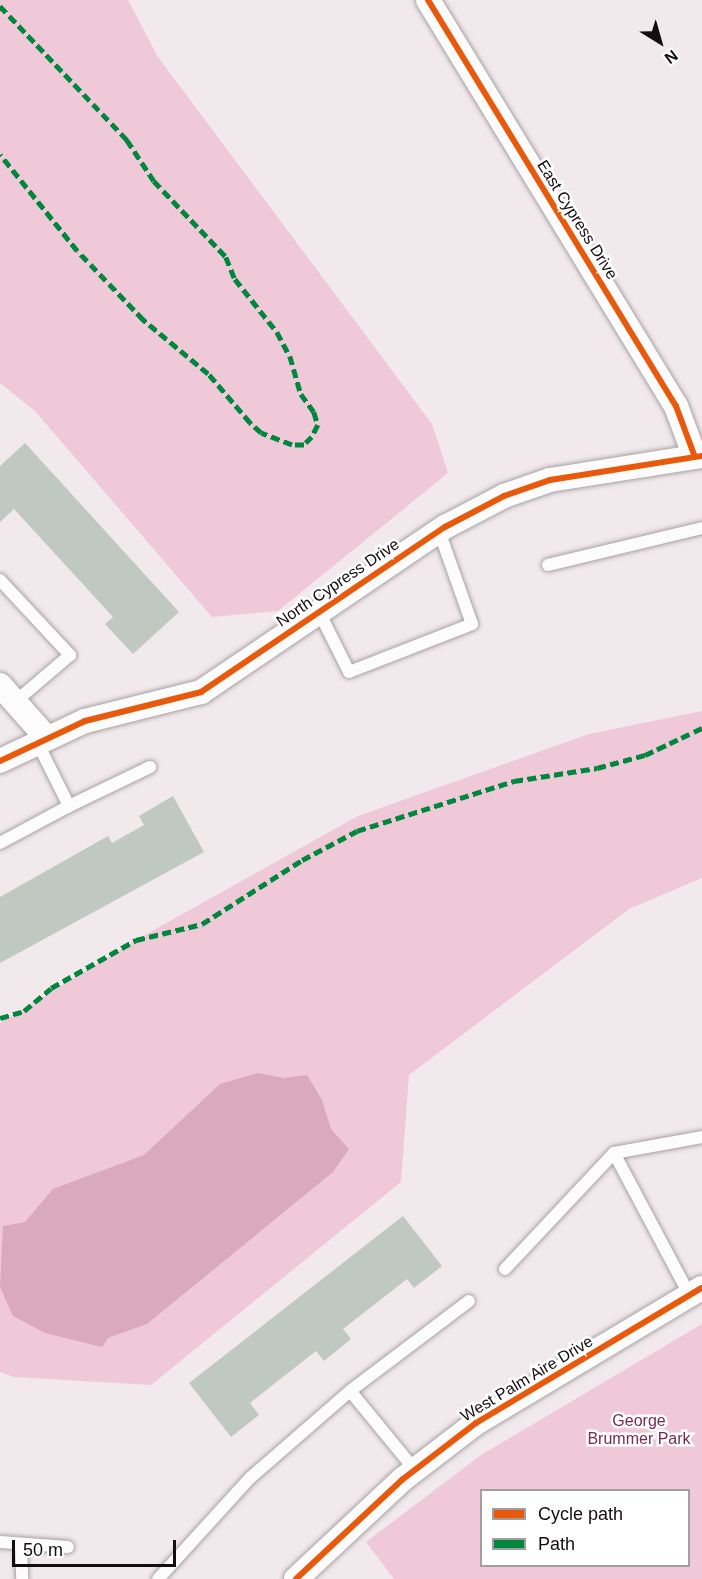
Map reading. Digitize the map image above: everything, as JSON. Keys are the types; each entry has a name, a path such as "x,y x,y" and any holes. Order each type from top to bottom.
{"street":[{"name":"East Cypress Drive","path":"428,0 676,406 698,457"},
{"name":"North Cypress Drive","path":"0,761 41,740 117,712 201,692 439,531 504,496 550,480 698,457"},
{"path":"8,694 41,740"},
{"name":"West Palm Aire Drive","path":"296,1579 415,1470 476,1423 696,1292"}],"lane":[{"path":"548,565 702,528"},
{"path":"320,612 349,672 472,624 439,531"},
{"path":"0,580 70,655 8,694"},
{"path":"41,740 69,806"},
{"path":"0,843 69,806 150,767"},
{"path":"505,1269 614,1153 702,1137"},
{"path":"614,1153 696,1292"},
{"path":"159,1579 250,1478 350,1391 469,1301"},
{"path":"350,1391 415,1470"},
{"path":"0,1542 68,1547"},
{"path":"21,1544 22,1579"}],"green space":[{"path":"0,0 128,0 158,57 432,424 448,473 278,611 212,617 35,411 0,383"},
{"path":"702,711 702,878 629,909 409,1075 401,1182 151,1385 14,1377 0,1372 0,1023 136,940 358,816 589,734"},
{"name":"George Brummer Park","path":"702,1324 702,1579 394,1579 366,1542 481,1455"}],"shaded area":[{"path":"258,1073 284,1078 307,1075 322,1100 331,1129 349,1149 333,1172 147,1324 108,1338 102,1347 45,1333 13,1316 0,1287 3,1226 25,1222 53,1189 144,1155 220,1084"}],"building":[{"path":"25,443 179,612 133,654 105,624 113,617 14,509 0,522 0,466"},
{"path":"173,796 204,852 0,963 0,897 108,836 112,843 144,825 139,816"},
{"path":"403,1216 442,1266 414,1288 407,1279 343,1329 351,1339 324,1361 316,1351 250,1403 259,1415 231,1437 189,1383"}],"marked path":[{"path":"0,6 127,140 154,181 226,257 235,279 277,332 290,356 301,394 314,412 318,425 312,437 304,445 292,445 261,433 208,374 143,320 77,251 0,155"},
{"path":"0,1018 24,1011 51,988 136,940 202,924 302,860 357,831 514,781 597,768 645,755 702,728"}],"cycle path":[{"path":"428,0 676,406 695,457"},
{"path":"0,761 85,721 201,692 445,527 504,496 550,480 702,456"},
{"path":"296,1579 403,1479 476,1423 702,1288"}]}
